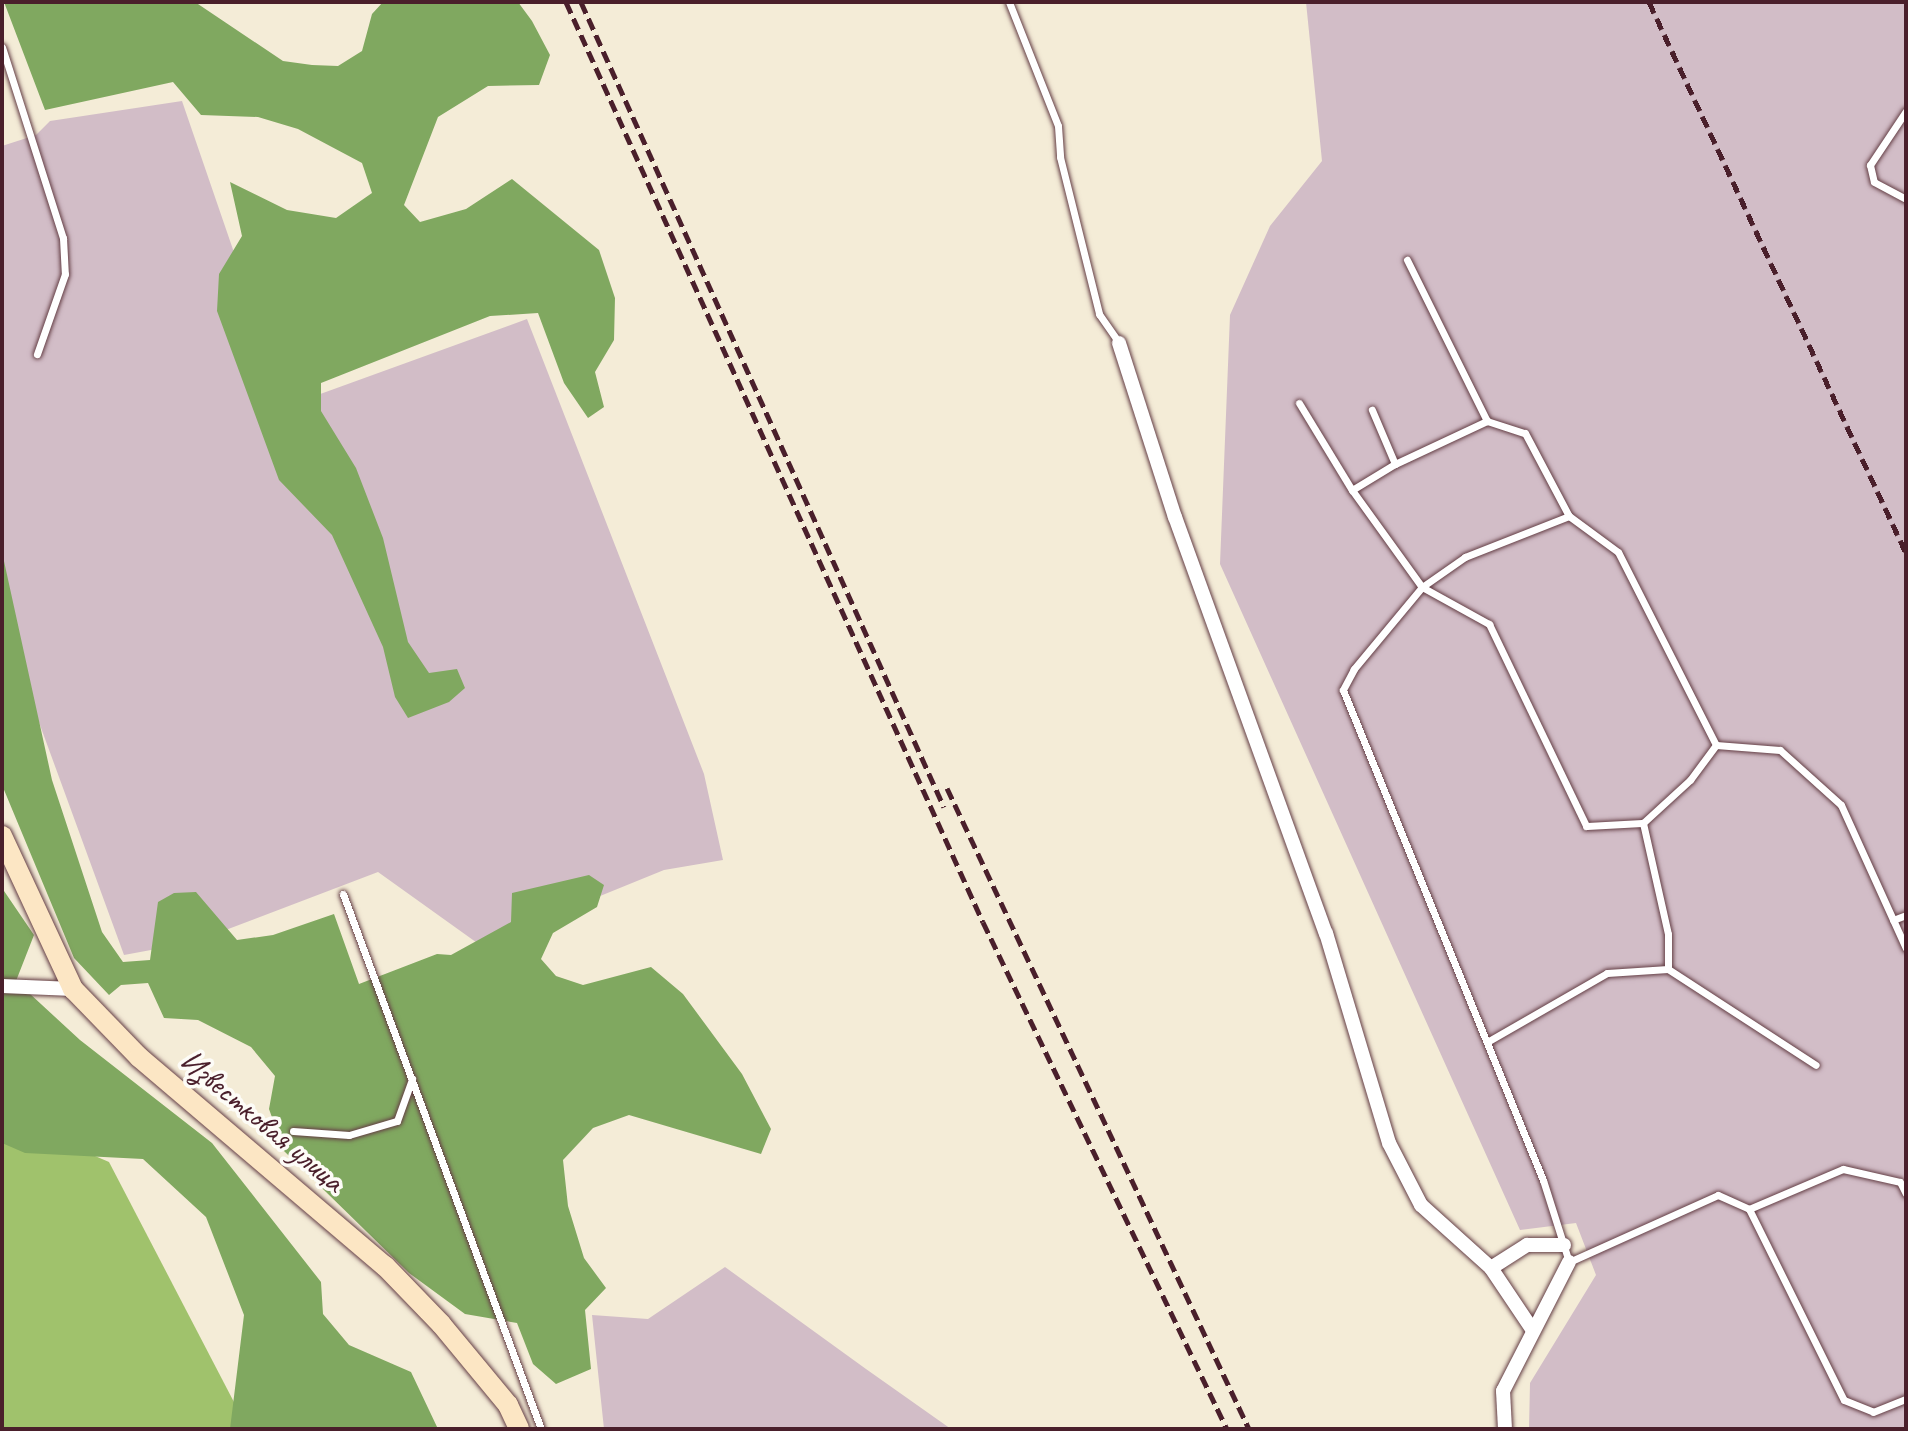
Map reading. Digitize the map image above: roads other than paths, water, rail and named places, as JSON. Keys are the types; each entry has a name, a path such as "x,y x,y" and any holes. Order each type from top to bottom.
{"main road":[{"name":"Известковая улица","path":"2,836 73,989 139,1057 385,1266 441,1324 508,1405 519,1429"}],"street":[{"path":"1119,343 1175,517 1326,933 1389,1143 1421,1205 1491,1268 1532,1329"},
{"path":"2,986 73,989"},
{"path":"1491,1268 1527,1245 1564,1245"},
{"path":"1505,1429 1503,1391 1532,1329 1569,1262"}],"lane":[{"path":"1009,2 1058,126 1060,157 1099,314 1119,343"},
{"path":"2,47 63,238 65,274 37,354"},
{"path":"1906,111 1870,165 1874,182 1906,199"},
{"path":"1407,260 1487,421"},
{"path":"1299,403 1352,490 1422,587 1489,624 1586,826 1643,823 1690,780 1716,745"},
{"path":"1372,410 1395,464"},
{"path":"1352,490 1395,464 1487,421 1525,433 1569,516 1618,552 1716,745"},
{"path":"1569,516 1465,557 1422,587 1354,669 1343,690 1487,1042 1569,1262 1718,1195 1749,1209 1844,1400 1873,1412 1906,1399"},
{"path":"1716,745 1780,750 1841,805 1906,948"},
{"path":"1643,823 1668,934 1668,969"},
{"path":"343,894 541,1429"},
{"path":"1893,920 1906,915"},
{"path":"1487,1042 1607,973 1668,969 1816,1065"},
{"path":"293,1131 349,1135 397,1121 412,1079"},
{"path":"1749,1209 1843,1169 1900,1182 1906,1194"}],"railway":[{"path":"566,2 983,922 1227,1429"},
{"path":"581,2 944,807"},
{"path":"1649,2 1906,553"},
{"path":"947,788 1249,1429"}]}
